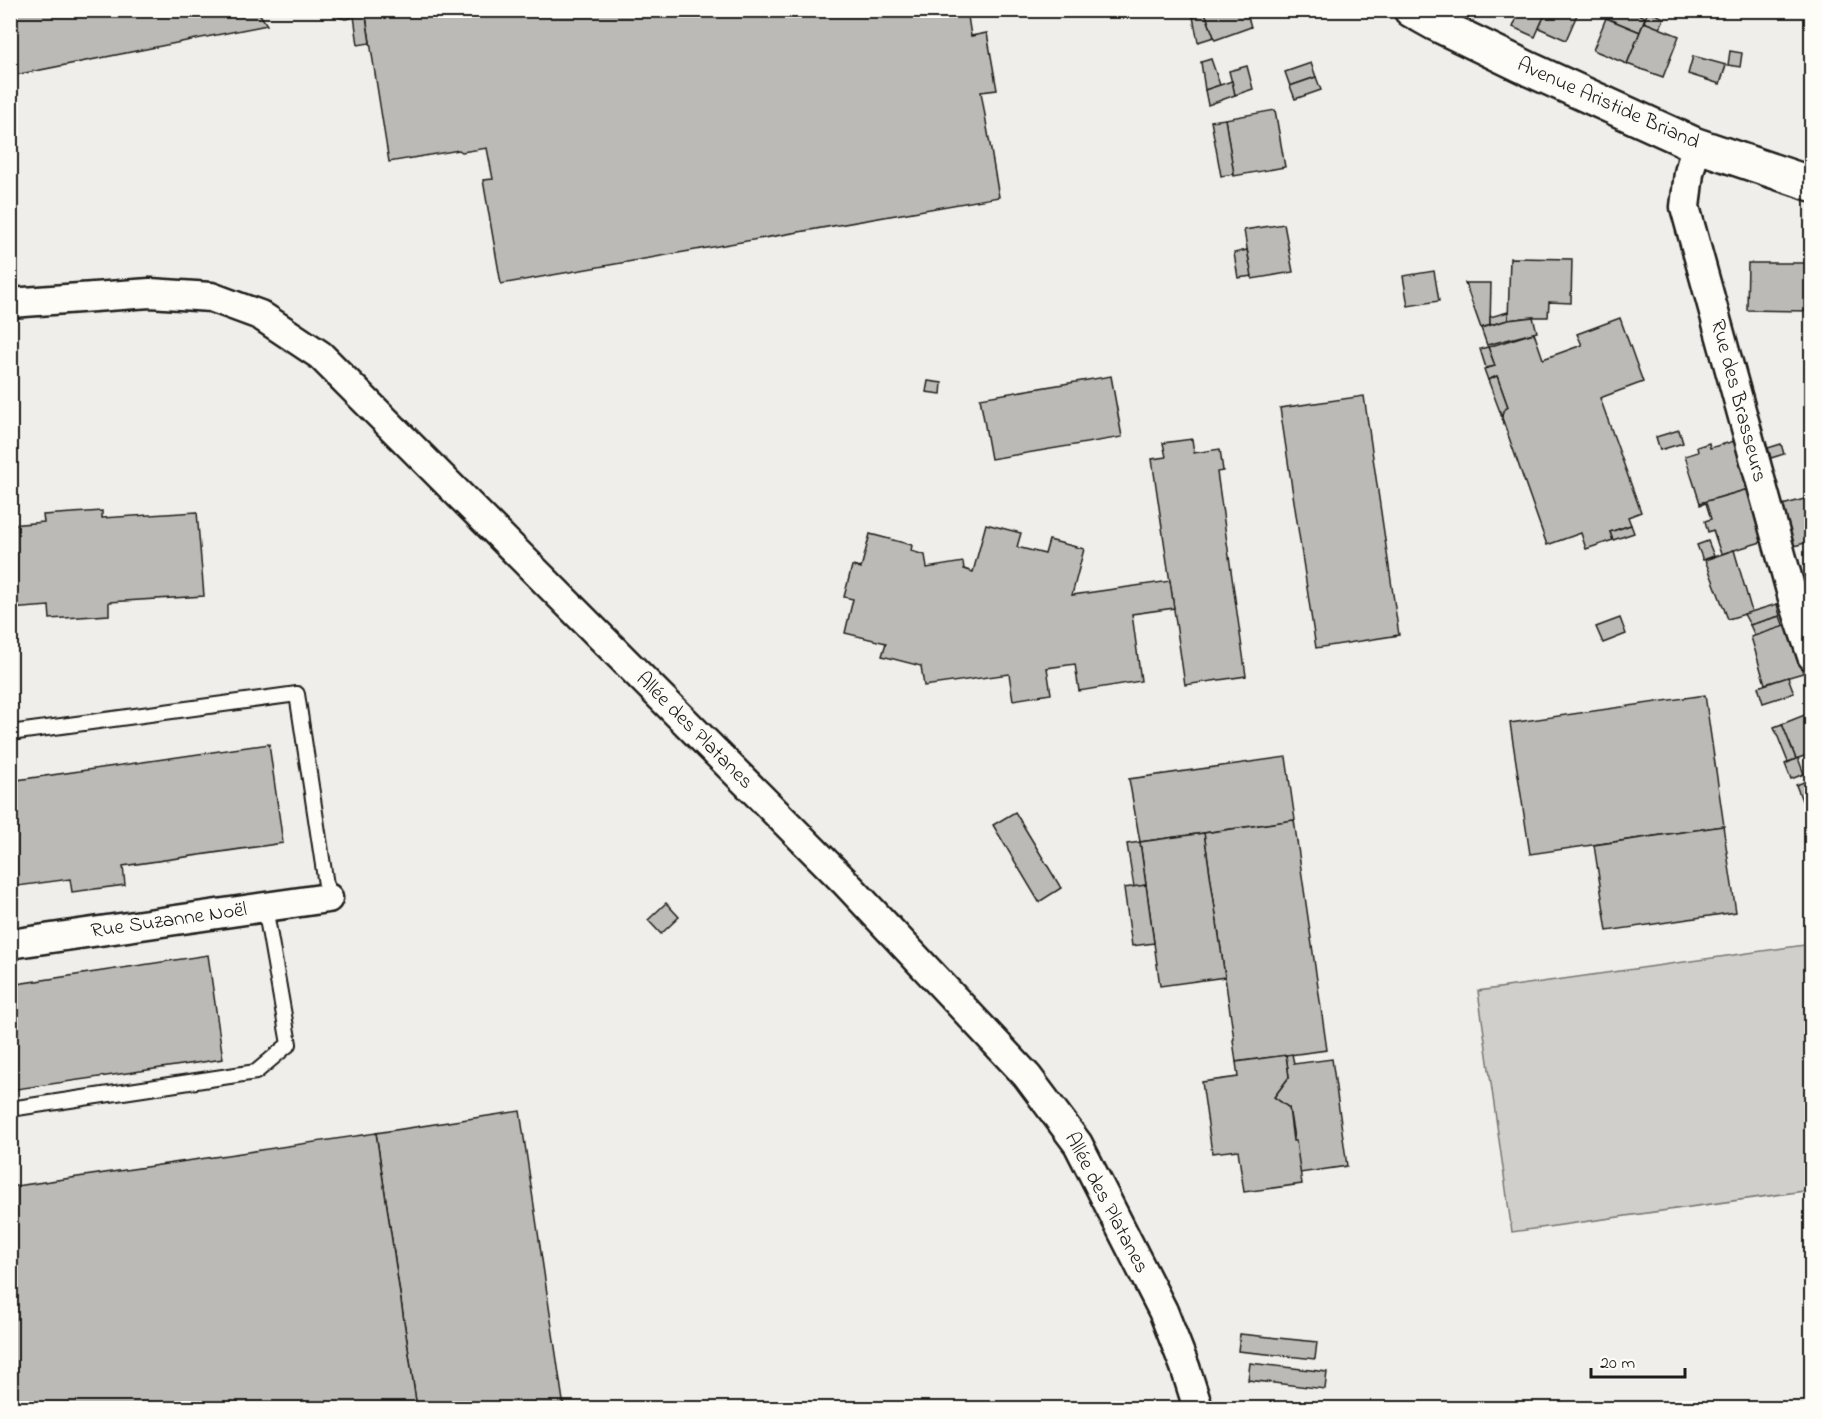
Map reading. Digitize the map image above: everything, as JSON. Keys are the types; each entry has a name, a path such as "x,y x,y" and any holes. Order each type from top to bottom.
{"main road":[{"name":"Avenue Aristide Briand","path":"1411,10 1529,69 1696,145 1812,184"}],"street":[{"name":"Rue des Brasseurs","path":"1696,145 1689,172 1685,207 1794,602 1812,656"},
{"name":"Allée des Platanes","path":"10,303 150,293 211,297 260,315 320,355 836,874 1027,1076 1078,1144 1163,1311 1185,1366 1198,1408"},
{"name":"Rue Suzanne Noël","path":"10,944 328,898"}],"lane":[{"path":"10,733 297,694 328,898"},
{"path":"10,1109 256,1072 289,1044 265,907"}],"shaded area":[{"path":"1811,944 1811,1190 1512,1232 1478,991"}],"building":[{"path":"10,10 257,10 267,25 10,76"},
{"path":"334,10 357,10 351,18 345,19 339,17"},
{"path":"357,10 365,10 370,43 358,45 354,16"},
{"path":"365,10 967,10 971,36 987,33 997,90 981,92 999,197 501,284 483,180 493,179 487,148 462,152 459,150 389,162"},
{"path":"1198,10 1200,15 1193,17 1192,12"},
{"path":"1204,10 1246,10 1251,27 1215,40"},
{"path":"1520,10 1547,10 1535,37 1513,27"},
{"path":"1547,10 1579,10 1566,40 1539,28"},
{"path":"1609,10 1629,10 1645,17 1640,32 1606,18"},
{"path":"1648,11 1664,18 1660,29 1644,22"},
{"path":"1205,13 1214,37 1198,42 1193,17"},
{"path":"1606,18 1640,32 1627,64 1593,50"},
{"path":"1644,22 1679,36 1663,77 1627,64"},
{"path":"1730,51 1742,53 1740,67 1728,65"},
{"path":"1693,56 1726,65 1720,84 1688,74"},
{"path":"1211,59 1220,85 1205,90 1201,62"},
{"path":"1311,63 1316,77 1290,86 1285,72"},
{"path":"1247,66 1253,89 1235,95 1229,71"},
{"path":"1316,77 1321,90 1295,99 1290,86"},
{"path":"1232,81 1235,95 1208,105 1205,90"},
{"path":"1275,110 1285,167 1234,176 1225,119"},
{"path":"1225,119 1234,174 1221,176 1211,121"},
{"path":"1284,224 1293,272 1252,279 1244,230"},
{"path":"1247,250 1252,276 1238,278 1234,253"},
{"path":"1510,258 1572,259 1571,303 1549,302 1548,317 1508,320"},
{"path":"1748,263 1811,263 1810,311 1747,310"},
{"path":"1434,271 1439,301 1408,306 1403,276"},
{"path":"1465,283 1491,283 1490,325 1481,328"},
{"path":"1811,302 1812,325 1808,325 1808,311 1810,311"},
{"path":"1508,312 1508,320 1490,325 1490,317"},
{"path":"1533,317 1537,332 1487,345 1481,328 1508,320"},
{"path":"1620,318 1643,382 1600,398 1641,512 1628,517 1631,525 1610,532 1613,540 1586,549 1581,533 1547,545 1501,415 1508,407 1497,376 1488,380 1484,369 1495,366 1488,347 1534,333 1543,359 1582,345 1577,334"},
{"path":"1808,325 1812,325 1812,361 1809,362"},
{"path":"1488,347 1495,366 1486,368 1480,349"},
{"path":"1111,376 1122,437 991,459 980,398"},
{"path":"1497,376 1508,407 1503,411 1502,417 1488,380"},
{"path":"928,381 942,383 941,394 926,392"},
{"path":"1364,396 1399,635 1316,648 1280,408"},
{"path":"1679,430 1683,443 1660,450 1656,437"},
{"path":"1192,439 1194,453 1220,449 1223,471 1217,472 1246,676 1185,685 1152,459 1166,457 1163,443"},
{"path":"1738,440 1752,488 1700,503 1685,456 1698,452 1697,447 1709,443 1710,448"},
{"path":"1781,444 1784,454 1771,458 1768,448"},
{"path":"1752,488 1768,540 1721,554 1713,530 1708,532 1705,521 1711,519 1706,503 1700,505 1700,503"},
{"path":"1812,497 1812,541 1794,546 1782,505"},
{"path":"102,511 102,518 197,512 204,596 109,602 109,615 50,619 49,606 10,609 10,525 44,522 43,515"},
{"path":"986,524 1021,533 1017,547 1045,554 1049,540 1084,549 1072,595 1170,581 1174,608 1132,614 1141,681 1079,691 1075,664 1047,668 1051,694 1013,700 1009,674 924,686 921,666 882,656 886,643 845,633 853,599 844,597 852,566 861,568 870,534 912,545 911,551 925,555 927,568 963,562 964,569 973,572"},
{"path":"1631,525 1634,533 1613,540 1610,532"},
{"path":"1708,541 1714,556 1703,560 1697,545"},
{"path":"1734,550 1752,612 1728,619 1705,560"},
{"path":"1777,604 1780,616 1750,625 1744,614"},
{"path":"1780,616 1784,627 1755,636 1750,625"},
{"path":"1620,618 1626,634 1603,643 1596,627"},
{"path":"1788,625 1803,673 1765,684 1751,637"},
{"path":"1788,677 1794,693 1763,703 1758,687"},
{"path":"1705,695 1724,826 1530,854 1510,723"},
{"path":"1812,712 1812,753 1796,759 1782,724"},
{"path":"1782,724 1796,759 1788,762 1774,727"},
{"path":"269,744 283,843 123,866 125,885 72,892 70,879 10,887 10,781"},
{"path":"1286,757 1295,820 1140,842 1129,779"},
{"path":"1798,758 1804,774 1791,779 1785,764"},
{"path":"1812,779 1812,809 1806,811 1796,785"},
{"path":"1812,809 1812,823 1811,823 1806,811"},
{"path":"1015,812 1061,888 1039,902 993,825"},
{"path":"1294,820 1327,1050 1236,1062 1204,833"},
{"path":"1723,826 1736,912 1607,931 1594,845"},
{"path":"1204,833 1225,977 1160,986 1140,842"},
{"path":"1140,842 1146,885 1134,887 1127,844"},
{"path":"1146,885 1154,943 1132,946 1124,888"},
{"path":"666,903 679,917 661,934 648,920"},
{"path":"208,955 223,1059 10,1090 10,985"},
{"path":"1292,1054 1294,1064 1332,1059 1347,1166 1300,1173 1289,1108 1274,1097 1289,1077 1286,1055"},
{"path":"1286,1055 1289,1077 1274,1097 1289,1108 1302,1184 1244,1192 1238,1150 1212,1153 1202,1082 1238,1077 1236,1062"},
{"path":"520,1111 564,1408 417,1408 376,1133"},
{"path":"376,1133 417,1408 11,1408 10,1187"},
{"path":"1240,1334 1317,1342 1315,1359 1238,1351"},
{"path":"1250,1363 1327,1372 1325,1389 1248,1380"}]}
